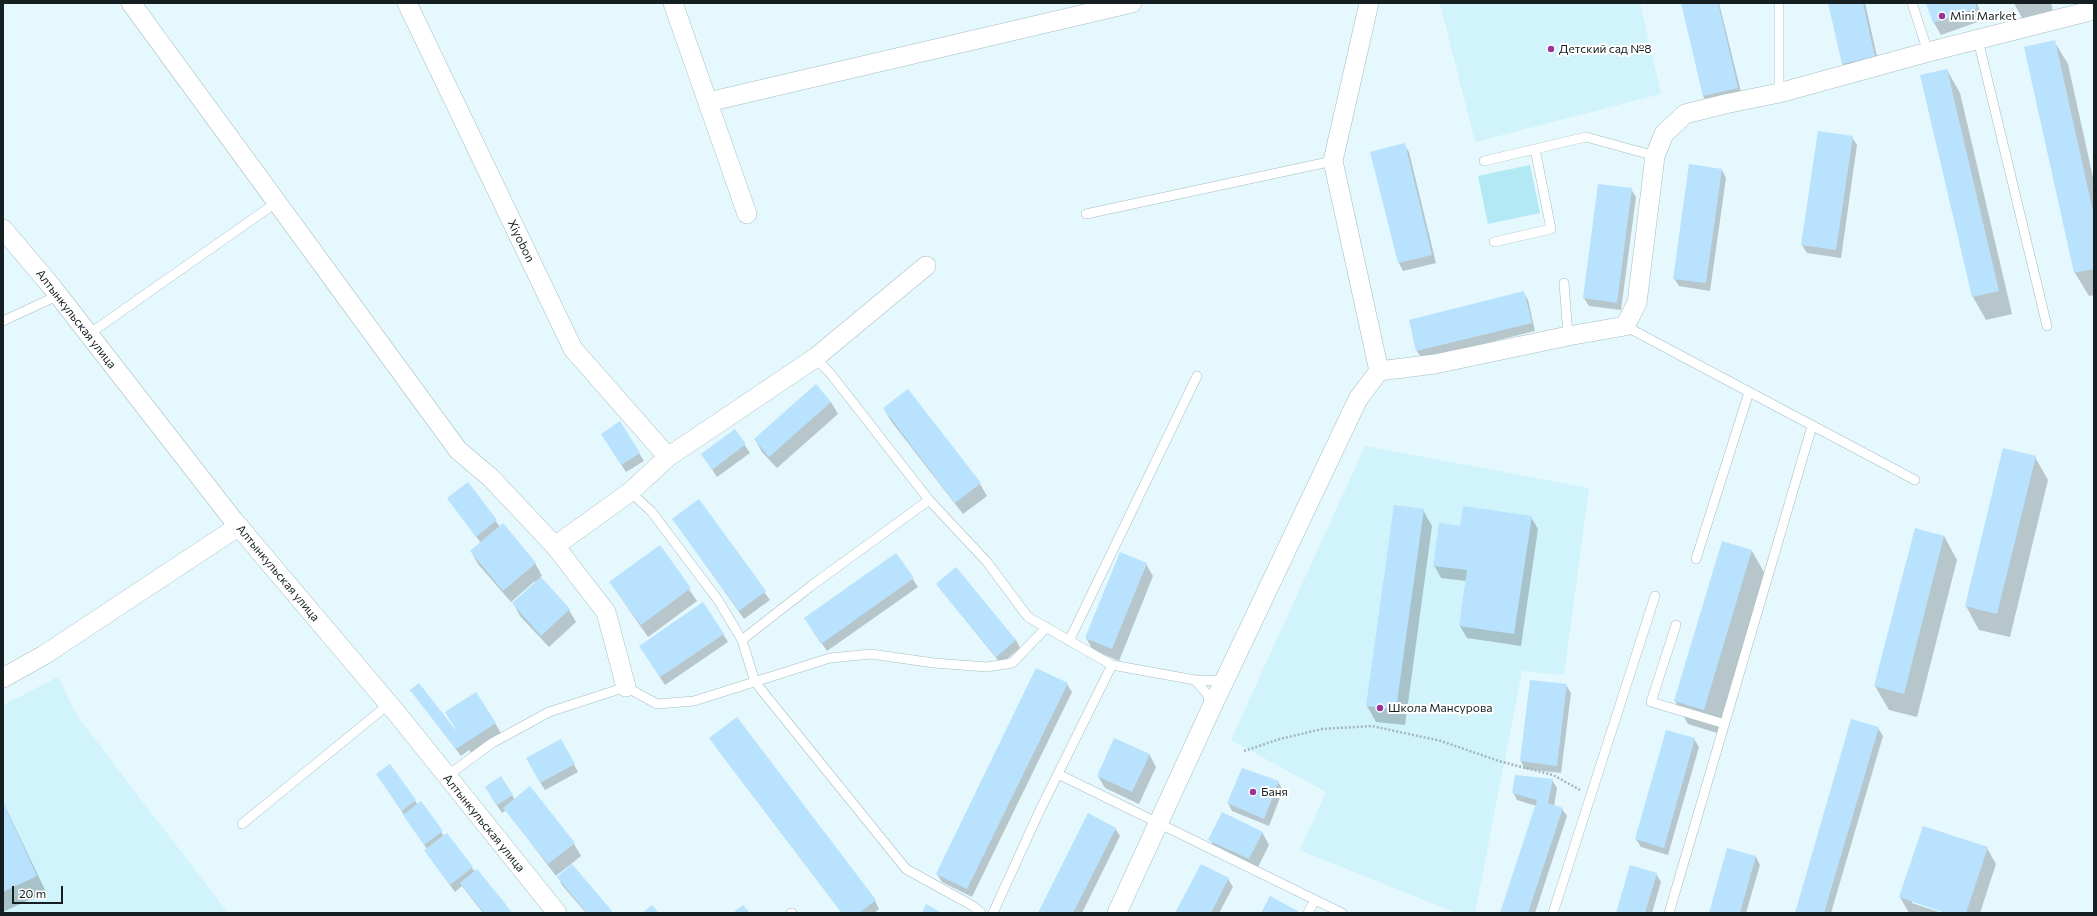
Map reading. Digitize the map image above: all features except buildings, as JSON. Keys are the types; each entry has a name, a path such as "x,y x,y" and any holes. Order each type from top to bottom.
{"street":[{"path":"131,3 458,450 491,478 555,546 606,612 626,687"},
{"name":"Xiyobon","path":"407,3 573,349 668,457"},
{"path":"673,3 747,214"},
{"path":"708,102 1132,3"},
{"path":"1369,3 1333,162 1379,371"},
{"path":"1117,913 1224,681 1358,399 1379,371 1434,364 1568,336 1625,326 1637,303 1655,156 1664,134 1685,114 1779,93 2092,8"},
{"name":"Алтынкульская улица","path":"3,229 89,334 239,526 389,704 557,913"},
{"path":"555,546 630,492 668,457 815,358 926,266"},
{"path":"3,678 44,655 239,526"}],"lane":[{"path":"1779,3 1779,93"},
{"path":"1912,3 1928,52"},
{"path":"1978,40 2047,326"},
{"path":"1484,161 1586,137 1655,156"},
{"path":"1494,242 1551,229 1535,149"},
{"path":"1086,214 1333,162"},
{"path":"89,334 276,202"},
{"path":"1564,283 1568,336"},
{"path":"3,321 58,296"},
{"path":"1625,326 1915,480"},
{"path":"815,358 830,373 929,500 987,562 1028,617 1112,665 1195,680 1224,681"},
{"path":"1069,641 1196,376"},
{"path":"1696,559 1749,392"},
{"path":"1669,913 1812,426"},
{"path":"630,492 651,510 718,600 742,640 755,682 906,869 973,906 982,913"},
{"path":"742,640 811,586 929,500"},
{"path":"1553,913 1655,596"},
{"path":"1676,625 1651,702 1725,724"},
{"path":"447,776 492,742 549,712 626,687 657,704 694,701 830,658 871,654 934,663 987,667 1012,663 1046,628"},
{"path":"993,913 1058,774 1112,665"},
{"path":"1195,680 1208,694 1210,711"},
{"path":"242,824 389,704"},
{"path":"1058,774 1342,913"},
{"path":"1308,913 1315,900"}],"path":[{"path":"1244,751 1280,739 1322,729 1372,726 1441,741 1499,761 1553,774 1581,791 1589,804"}],"shaded area":[{"name":"Детский сад №8","path":"1440,3 1640,3 1661,94 1475,142"},
{"path":"1530,165 1540,213 1488,224 1478,176"},
{"name":"Школа Мансурова","path":"1365,446 1589,488 1564,675 1522,671 1475,913 1456,913 1300,850 1326,792 1231,740"},
{"path":"58,677 77,716 228,913 3,913 3,705"}],"place":[{"name":"Mini Market","path":"1942,16"},
{"name":"Детский сад №8","path":"1551,49"},
{"name":"Школа Мансурова","path":"1380,708"},
{"name":"Баня","path":"1253,792"}]}
